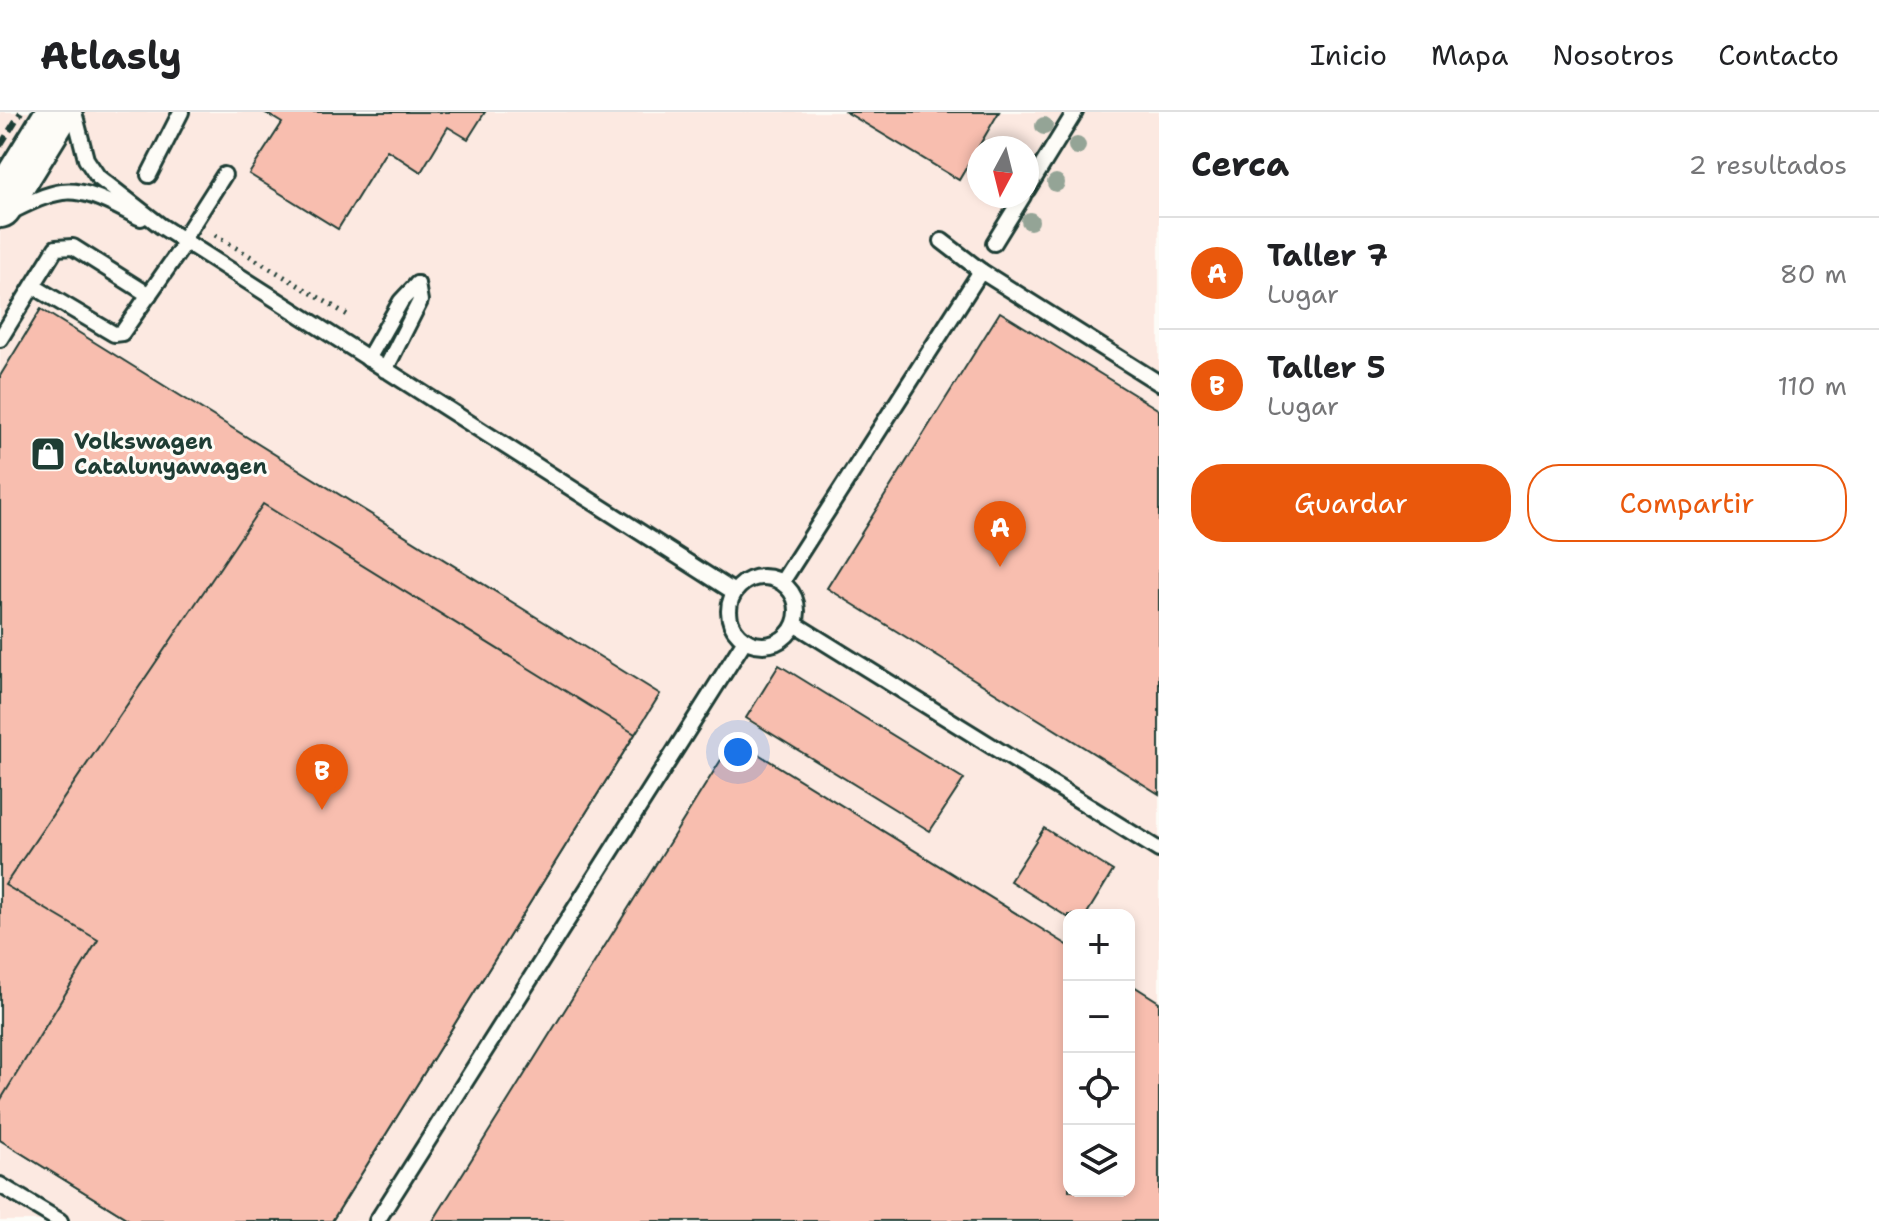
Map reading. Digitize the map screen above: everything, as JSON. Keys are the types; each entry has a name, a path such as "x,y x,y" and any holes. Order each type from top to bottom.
{"main road":[{"path":"0,206 58,112"}],"lane":[{"path":"74,112 86,159 98,177 161,226 734,592"},
{"path":"149,175 181,112"},
{"path":"1039,170 1075,112"},
{"path":"33,286 114,334 122,333 224,175"},
{"path":"0,216 45,196 65,191 85,194 161,226"},
{"path":"994,243 1016,208"},
{"path":"942,241 981,271 1159,383"},
{"path":"0,339 56,248 73,247 149,295"},
{"path":"782,582 981,271"},
{"path":"368,359 401,301 417,284 420,301 385,370"},
{"path":"770,577 782,582 796,600 795,624 784,638 774,644 762,645 745,640 732,627 729,615 734,592 753,578 770,577"},
{"path":"795,624 1159,850"},
{"path":"377,1221 745,640"},
{"path":"0,1185 60,1221"}],"path":[{"path":"194,222 351,317"}],"shaded area":[{"path":"0,112 1159,112 1159,1221 0,1221"}],"building":[{"path":"264,112 485,112 468,139 448,127 421,172 387,150 338,229 249,174 282,123"},
{"path":"846,112 999,112 985,136 967,136 967,166 959,180"},
{"path":"41,309 660,694 332,1221 131,1221 0,1140 0,376"},
{"path":"1000,312 1159,410 1159,794 827,588"},
{"path":"263,504 635,734 332,1221 131,1221 0,1140 0,1101 98,940 5,885"},
{"path":"779,665 964,779 930,831 746,718"},
{"path":"734,739 1063,942 1063,1197 1135,1197 1135,987 1159,1002 1159,1221 433,1221"},
{"path":"1044,828 1113,871 1090,909 1063,909 1063,914 1010,881"}],"railway":[{"path":"0,146 21,112"}],"place":[{"name":"Volkswagen Catalunyawagen","path":"48,454"},
{"name":"Taller 7","path":"1000,567"},
{"name":"Taller 5","path":"322,810"}]}
